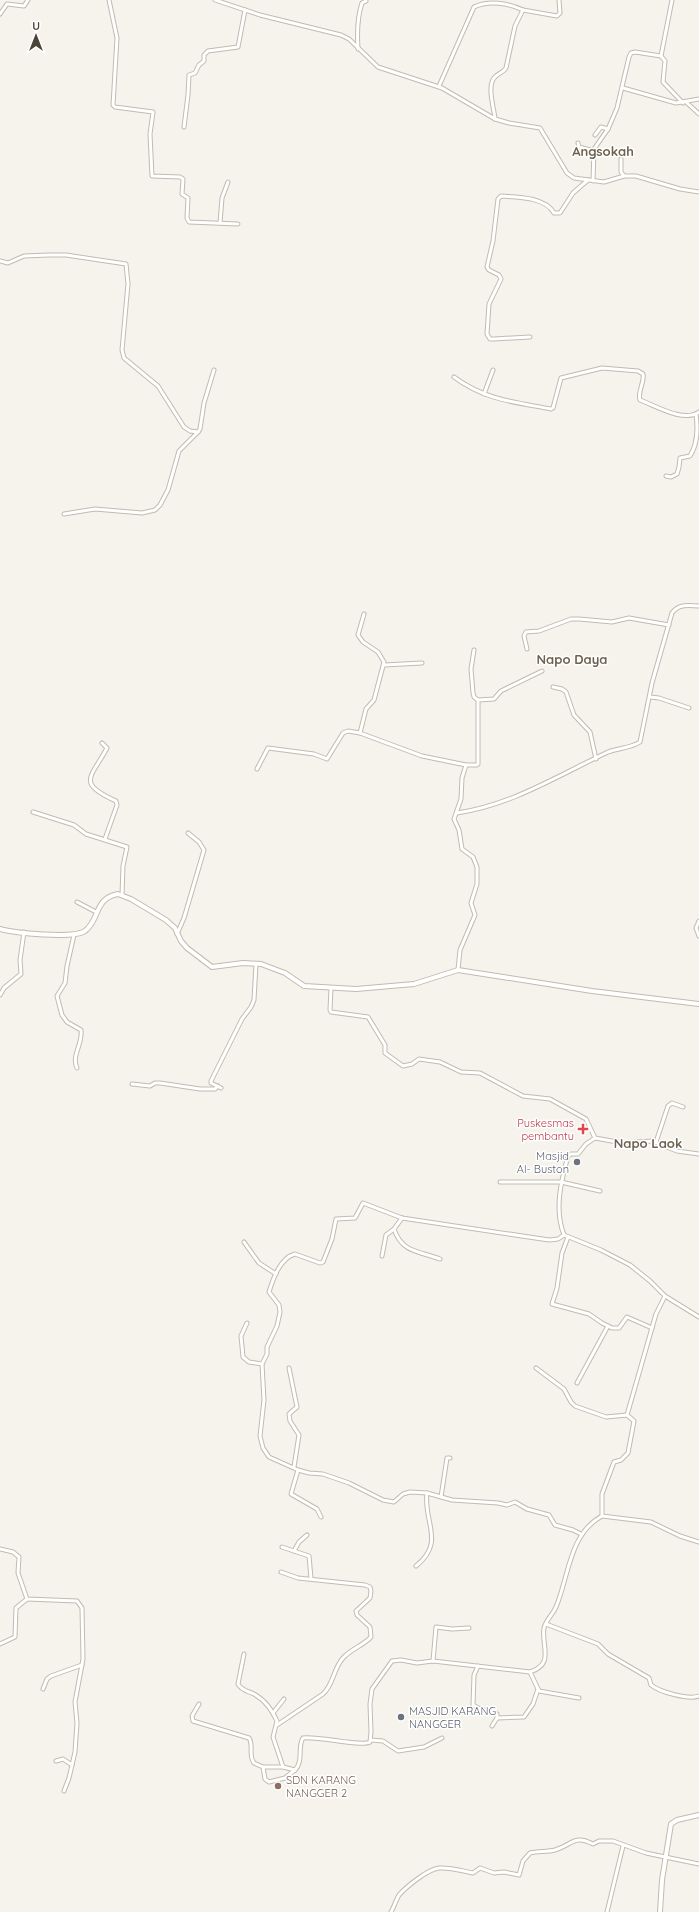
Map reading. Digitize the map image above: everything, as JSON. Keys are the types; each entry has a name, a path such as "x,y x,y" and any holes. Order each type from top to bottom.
{"street":[{"path":"0,14 7,4 24,6 28,0"},
{"path":"109,0 117,38 113,105 115,107 153,112 150,134 152,176 180,177 182,179 182,194 188,198 187,220 238,224"},
{"path":"215,0 245,10 336,33 345,37 378,67 439,86 494,119 540,128 567,173 574,178 609,182 624,176 641,177 656,183 699,192"},
{"path":"439,86 474,7 479,3 492,1 510,4 523,10 557,16 560,13 559,0"},
{"path":"661,56 672,0"},
{"path":"358,50 357,31 359,17 362,3 366,1"},
{"path":"184,127 189,75 195,73 199,65 204,61 204,55 208,51 238,47 245,10"},
{"path":"494,119 492,83 495,77 503,73 506,68 515,26 523,10"},
{"path":"593,181 594,151 608,129 617,108 631,53 635,52 661,56 665,59 663,82 699,114"},
{"path":"623,88 667,101 685,102 699,99"},
{"path":"595,135 601,127 608,129"},
{"path":"578,143 579,147 594,151"},
{"path":"621,159 621,172 624,176"},
{"path":"574,178 582,176"},
{"path":"530,337 490,339 487,334 489,304 501,279 499,275 489,270 487,267 493,241 498,199 501,196 523,198 548,204 554,213 560,213 573,193 588,180"},
{"path":"220,223 222,198 228,182"},
{"path":"0,261 8,263 24,256 54,255 126,264 128,284 122,350 124,358 158,386 184,427 190,431 198,432"},
{"path":"454,377 469,388 506,402 551,409 554,408 561,378 602,368 638,371 643,374 644,378 640,400 676,414 697,413 695,447 690,456 680,458 677,474 671,477 666,476"},
{"path":"64,514 95,509 142,513 155,510 160,505 168,490 179,451 198,432 201,426 204,403 214,370"},
{"path":"484,394 494,370"},
{"path":"457,813 497,804 562,776 620,747 640,742 650,697 669,625 675,609 686,606 699,606"},
{"path":"360,733 366,709 374,700 384,665 378,652 364,642 358,635 364,614"},
{"path":"527,649 524,636 526,632 539,631 571,619 586,618 612,622 629,618 669,625"},
{"path":"256,770 268,748 314,754 325,759 328,758 345,732 360,733 422,756 477,765 478,700 473,693 471,669 474,650"},
{"path":"384,665 422,663"},
{"path":"478,700 488,701 494,699 501,691 542,670"},
{"path":"553,687 562,689 566,692 574,715 590,732 596,759"},
{"path":"650,697 659,698 689,708"},
{"path":"102,743 107,748 91,776 91,785 100,793 116,801 117,805 105,839"},
{"path":"458,970 460,950 475,915 471,903 477,884 478,873 473,857 462,849 459,830 454,819 461,799 462,778 466,764"},
{"path":"33,812 74,825 86,834 105,839 125,847 127,849 123,866 122,894"},
{"path":"177,934 184,918 204,850 199,842 188,833"},
{"path":"0,929 11,932 74,935 86,930 104,900 113,895 122,894 166,920 174,928 181,942 209,966 216,967 236,964 256,964 270,967 285,973 304,986 356,989 414,984 458,970 592,991 699,1004"},
{"path":"77,902 96,912"},
{"path":"699,921 696,928 699,936"},
{"path":"0,995 4,988 21,974 20,960 24,932"},
{"path":"74,935 65,983 57,996 62,1015 67,1022 81,1030 80,1042 74,1060 77,1068"},
{"path":"132,1084 150,1086 155,1083 160,1083 200,1089 215,1089 219,1087 211,1081 242,1019 251,1007 254,1000 256,964"},
{"path":"331,988 331,1012 368,1018 385,1045 385,1053 403,1066 412,1064 419,1059 440,1062 460,1072 480,1073 523,1096 550,1099 586,1119 595,1138"},
{"path":"656,1142 668,1106 672,1103 683,1107"},
{"path":"699,1154 677,1150 656,1142 644,1140 618,1142 595,1138 586,1144 578,1154 569,1155 561,1182 560,1224 564,1235 601,1250 636,1269 665,1296 699,1317"},
{"path":"500,1182 561,1182 600,1191"},
{"path":"564,1235 558,1239 549,1240 402,1218 364,1204 355,1218 336,1219 332,1239 323,1262 320,1263 295,1254 284,1260 276,1274 269,1293 279,1305 280,1319 267,1347 268,1354 262,1364 264,1400 260,1436 263,1448 269,1457 298,1470 309,1473 323,1474 349,1483 383,1500 396,1501 406,1492 427,1493 448,1500 498,1503 504,1505 513,1502 518,1503 527,1509 549,1514 555,1525 581,1534"},
{"path":"382,1256 386,1235 394,1229 402,1218"},
{"path":"394,1229 396,1236 406,1248 440,1259"},
{"path":"568,1237 562,1253 557,1288 552,1303 589,1314 608,1326 619,1328 627,1317 652,1328"},
{"path":"244,1242 259,1263 276,1274"},
{"path":"627,1415 656,1314 665,1296"},
{"path":"247,1322 241,1336 243,1357 249,1362 262,1364"},
{"path":"577,1383 608,1326"},
{"path":"289,1368 297,1406 289,1414 289,1418 299,1435 294,1467"},
{"path":"536,1368 564,1389 575,1406 606,1417 627,1415 634,1421 629,1451 621,1460 615,1461 602,1494 602,1516"},
{"path":"441,1497 445,1478 446,1462 447,1458 450,1458"},
{"path":"298,1470 291,1494 317,1509 321,1517"},
{"path":"416,1566 426,1558 431,1542 431,1523 426,1504 427,1493"},
{"path":"263,1767 265,1779 269,1782 285,1778 295,1770 299,1764 301,1742 303,1738 323,1738 367,1744 371,1740 372,1688 389,1664 401,1660 417,1663 433,1661 530,1672 539,1669 544,1662 544,1631 546,1624 556,1608 571,1559 581,1534 593,1522 602,1516 651,1522 680,1536 699,1542"},
{"path":"294,1551 299,1542 307,1535"},
{"path":"282,1547 310,1557 311,1578"},
{"path":"0,1550 13,1552 18,1557 18,1573 28,1599"},
{"path":"277,1725 323,1694 328,1689 336,1666 351,1649 371,1637 370,1627 357,1615 356,1611 370,1598 370,1587 365,1585 294,1577 281,1572"},
{"path":"0,1644 15,1637 16,1608 28,1599 79,1602 82,1608 82,1665 75,1702 75,1752 64,1791"},
{"path":"546,1624 598,1644 608,1654 649,1678 651,1685 659,1690 692,1697 699,1696"},
{"path":"433,1661 436,1627 452,1629 469,1628"},
{"path":"244,1654 238,1684 240,1688 253,1694 267,1704 273,1713 277,1725 273,1737 283,1767"},
{"path":"44,1688 47,1679 50,1676 82,1665"},
{"path":"478,1666 474,1675 473,1705 497,1714 497,1718"},
{"path":"530,1672 538,1689 546,1693 579,1698"},
{"path":"492,1726 497,1718 524,1717 533,1704 538,1689"},
{"path":"273,1713 284,1699"},
{"path":"199,1704 192,1716 193,1720 249,1738 251,1741 252,1761 263,1767 283,1767 295,1770"},
{"path":"371,1740 383,1741 398,1751 424,1747 442,1738"},
{"path":"56,1761 63,1759 72,1765"},
{"path":"660,1912 666,1856 672,1823 699,1815"},
{"path":"391,1912 399,1895 406,1890 410,1884 435,1869 442,1868 473,1873 480,1868 494,1873 504,1872 519,1875 523,1861 530,1854 555,1850 578,1839 586,1840 593,1844 599,1841 613,1842 646,1853 699,1864"},
{"path":"607,1912 623,1846"}],"place":[{"name":"Puskesmas pembantu","path":"583,1129"},
{"name":"Masjid Al- Buston","path":"577,1162"},
{"name":"MASJID KARANG NANGGER","path":"401,1717"},
{"name":"SDN KARANG NANGGER 2","path":"278,1786"}],"district":[{"name":"Angsokah","path":"603,151"},
{"name":"Napo Daya","path":"572,659"},
{"name":"Napo Laok","path":"648,1143"}]}
